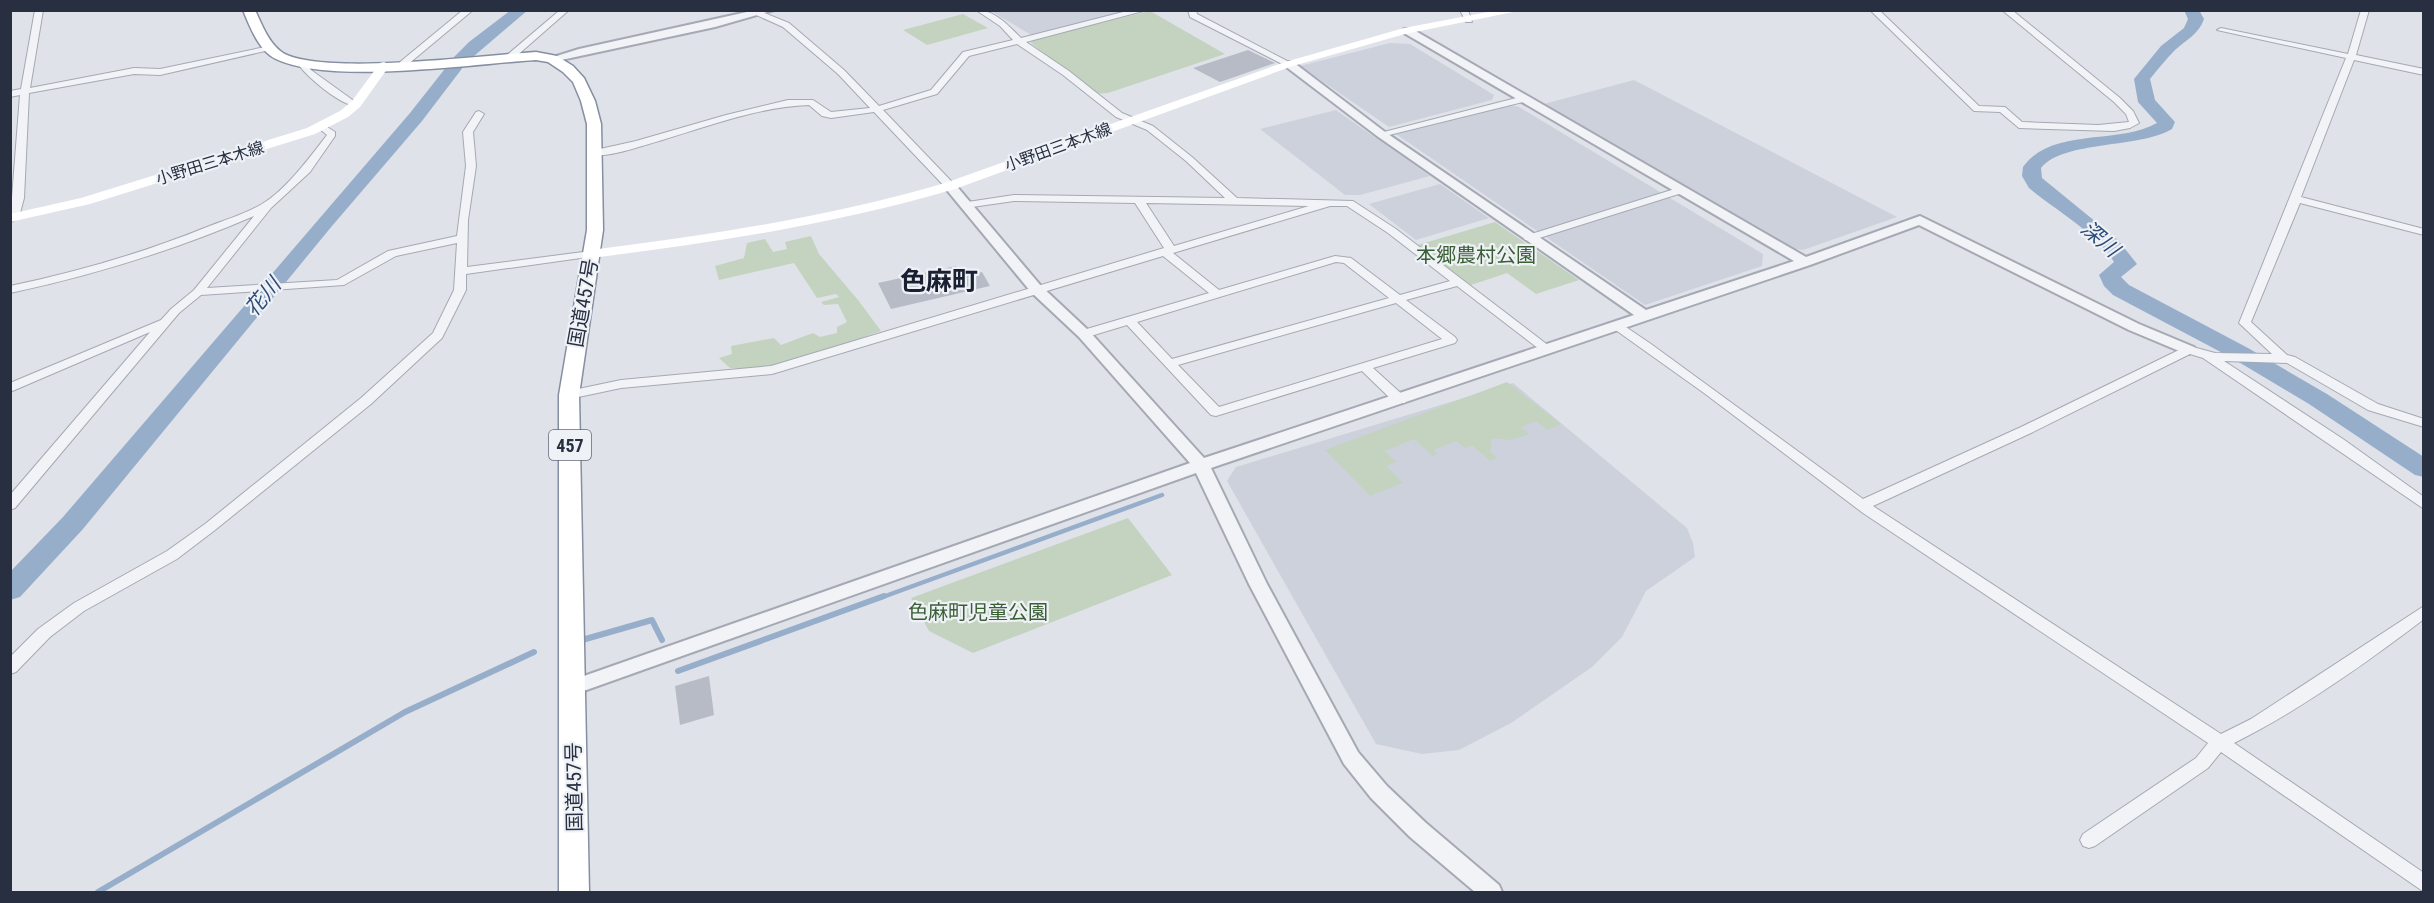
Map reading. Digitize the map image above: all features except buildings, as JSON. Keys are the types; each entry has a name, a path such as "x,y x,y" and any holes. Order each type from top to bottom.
{"highway":[{"path":"249,10 270,49 288,60 302,64 384,65 536,56 552,59"},
{"name":"国道457号","path":"552,59 574,75 588,101 594,124 595,230 569,395 574,892"}],"main road":[{"name":"小野田三本木線","path":"591,254 728,237 897,202 951,186 1289,64 1466,15 1518,10"},
{"name":"小野田三本木線","path":"12,218 85,201 280,142 321,126 344,114 356,104 384,65"}],"street":[{"path":"12,218 19,198 25,91 39,10"},
{"path":"403,64 469,10"},
{"path":"510,57 565,10"},
{"path":"980,10 1003,24 1019,41 1066,73 1119,115 1148,127 1176,148 1233,200"},
{"path":"594,153 638,144 729,117 801,101 813,102 828,114 850,114 878,109 934,92 966,54 1143,10"},
{"path":"1192,10 1192,15 1289,64 1381,134 1645,316"},
{"path":"1874,10 1977,109 2002,109 2019,125 2105,128 2130,126 2134,123 2130,113 2108,92 2006,10"},
{"path":"2365,10 2351,57 2245,323 2283,358 2373,407 2424,423"},
{"path":"552,59 605,45 715,24 759,12 786,25 841,72 951,186 1036,289 1084,334 1201,465 1258,584 1351,759 1379,792 1418,830 1491,892"},
{"path":"2221,30 2424,72"},
{"path":"1408,31 1805,262"},
{"path":"10,94 134,71 160,72 270,49"},
{"path":"302,64 308,72 351,103 356,104"},
{"path":"1381,134 1524,99"},
{"path":"10,668 44,633 79,608 171,555 366,401 438,335 460,290 463,220 471,166 468,132 479,114"},
{"path":"10,505 166,321 204,291 267,206 293,184 332,134 321,126"},
{"path":"1529,238 1681,190"},
{"path":"965,205 1014,198 1349,203 1392,231 1547,349"},
{"path":"2296,199 2424,232"},
{"path":"1138,200 1168,250 1217,294"},
{"path":"569,395 621,384 772,370 1332,202"},
{"path":"10,290 86,272 146,254 267,206"},
{"path":"571,688 1201,465 1805,262 1920,220 2134,327 2189,350 2210,356 2283,358"},
{"path":"204,291 330,284 347,281 392,253 463,238"},
{"path":"460,271 591,254"},
{"path":"1084,334 1129,320 1217,294 1335,260 1347,260 1451,340 1216,412 1129,320"},
{"path":"1170,363 1458,282"},
{"path":"10,388 166,321"},
{"path":"1616,326 1696,380 1862,505 2219,743 2424,884"},
{"path":"1862,505 2026,430 2189,350"},
{"path":"2210,356 2338,442 2424,504"},
{"path":"1364,366 1400,400"},
{"path":"2089,840 2202,763 2219,743 2258,724 2381,643 2424,611"}],"shaded area":[{"path":"991,11 1130,11 1033,36"},
{"path":"1390,43 1410,44 1494,95 1492,100 1389,127 1300,66"},
{"path":"1634,80 1897,217 1803,250 1787,248 1540,105"},
{"path":"1511,105 1519,107 1763,254 1762,266 1645,305 1396,134"},
{"path":"1336,110 1430,176 1360,195 1345,195 1260,129"},
{"path":"1440,184 1489,218 1416,240 1369,204"},
{"path":"1513,383 1687,528 1695,557 1646,591 1622,637 1592,667 1511,723 1459,750 1422,754 1376,744 1227,481 1236,467"}],"green space":[{"path":"1150,11 1225,54 1108,93 1095,94 1031,43 1032,40"},
{"path":"963,14 988,28 927,45 903,30"},
{"name":"本郷農村公園","path":"1495,222 1579,280 1536,294 1507,273 1471,285 1418,245"},
{"path":"811,236 819,254 881,331 786,362 767,366 730,368 719,358 732,354 731,346 774,338 781,345 813,333 820,337 837,333 837,327 847,322 838,304 824,305 821,302 839,297 836,294 817,298 794,263 719,280 715,266 744,258 747,243 765,239 773,252 787,249 785,242"},
{"path":"1507,382 1561,424 1547,430 1536,421 1521,427 1529,434 1511,440 1492,438 1490,451 1497,458 1490,461 1472,445 1465,448 1456,441 1434,450 1437,454 1433,456 1414,439 1385,451 1396,462 1386,466 1403,483 1370,496 1325,450"},
{"name":"色麻町児童公園","path":"1128,518 1172,575 973,653 929,631 911,598"}],"waterway":[{"name":"花川","path":"10,590 73,523 416,117 461,59 475,45 521,10"},
{"name":"深川","path":"2191,10 2196,19 2192,28 2166,50 2142,79 2147,102 2166,122 2166,125 2151,132 2051,153 2038,159 2032,167 2031,171 2036,184 2111,244 2120,255 2126,264 2110,275 2112,281 2121,290 2240,353 2318,399 2424,469"},
{"path":"880,598 1162,495"},
{"path":"678,671 884,596"},
{"path":"582,640 652,620 662,640"},
{"path":"98,892 405,712 534,652"}],"district":[{"name":"色麻町","path":"939,281"}]}
